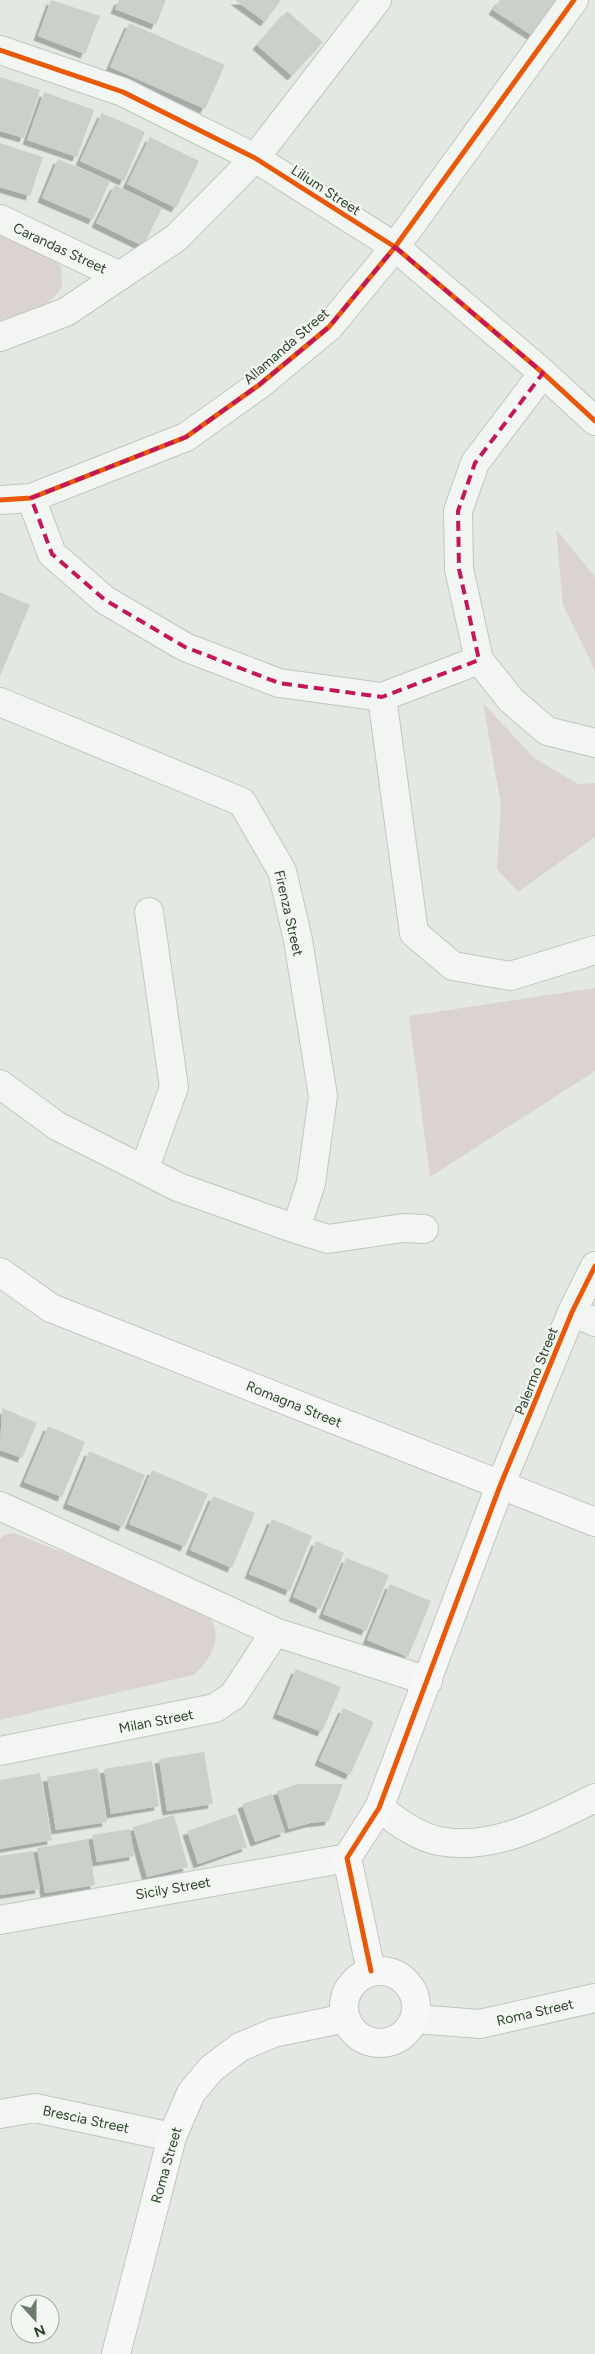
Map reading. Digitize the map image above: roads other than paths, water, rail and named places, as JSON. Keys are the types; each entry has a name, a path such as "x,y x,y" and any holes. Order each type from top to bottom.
{"street":[{"name":"Carandas Street","path":"0,337 66,312 176,238 255,158 377,0"},
{"name":"Allamanda Street","path":"0,500 31,498 186,437 259,385 329,327 395,247 574,0"},
{"name":"Lilium Street","path":"0,50 123,92 255,158 395,247 543,373 595,421"},
{"name":"Carandas Street","path":"0,220 120,276"},
{"path":"543,373 475,463 458,511 459,569 479,660 511,700 547,731 595,743"},
{"path":"31,498 52,554 105,600 185,647 279,683 382,697 479,660"},
{"path":"382,697 414,933 452,966 510,976 595,950"},
{"name":"Firenza Street","path":"0,702 242,802 282,871 298,940 323,1096 311,1183 296,1229"},
{"path":"144,1170 174,1087 149,912"},
{"path":"0,1084 57,1126 178,1187 296,1229 328,1238 403,1228 424,1228"},
{"name":"Palermo Street","path":"500,1486 584,1317 595,1266"},
{"name":"Romagna Street","path":"0,1272 51,1308 595,1522"},
{"path":"371,1972 347,1858 378,1808 428,1682 500,1486"},
{"path":"0,1506 275,1632 428,1682"},
{"name":"Milan Street","path":"0,1751 215,1708 233,1696 275,1632"},
{"path":"378,1808 409,1829 438,1841 474,1842 513,1835 595,1798"},
{"name":"Sicily Street","path":"0,1920 347,1858"},
{"path":"371,1972 393,1972 411,1986 415,1996 417,2008 415,2019 409,2029 391,2042 379,2043 358,2036 350,2028 346,2018 344,2006 346,1994 360,1976 371,1972"},
{"name":"Roma Street","path":"415,2019 480,2024 595,1998"},
{"name":"Roma Street","path":"116,2354 172,2137 190,2093 211,2069 240,2047 274,2033 346,2018"},
{"name":"Brescia Street","path":"0,2114 35,2108 172,2137"}]}
